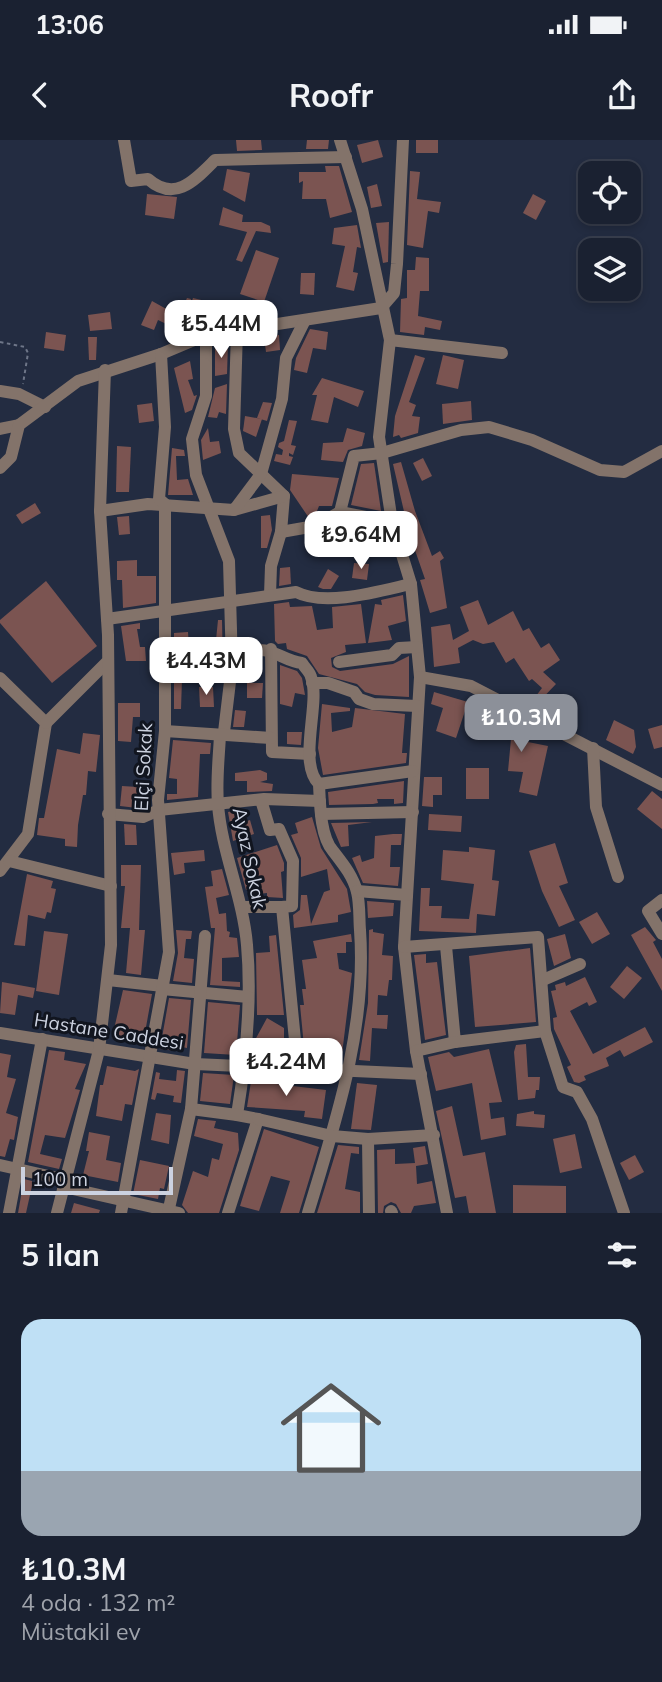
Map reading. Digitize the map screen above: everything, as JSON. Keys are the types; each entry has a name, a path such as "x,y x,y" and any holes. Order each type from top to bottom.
{"street":[{"path":"124,140 131,181 148,179 158,188 176,189 195,182 215,160 346,157"},
{"path":"340,140 362,209 381,308 390,340 379,437 393,522 411,584 420,677 404,947 416,1051 447,1213"},
{"path":"0,429 19,425 78,381 105,370 161,354 206,335 381,308 394,293 403,140"},
{"path":"234,510 261,474 282,399 286,358 304,320"},
{"path":"237,330 234,429 239,453 284,496"},
{"name":"Ayaz Sokak","path":"206,335 206,396 192,439 196,475 229,561 228,604 232,665 226,722 224,732 220,734 218,806 242,907 247,945 245,1066 237,1115"},
{"path":"390,340 502,353"},
{"name":"Elçi Sokak","path":"122,1207 151,1058 169,933 159,810 165,731 165,504 159,499 165,427 161,354"},
{"path":"57,1213 99,1050 108,981 111,886 107,619 100,512 105,370"},
{"path":"0,391 21,395 45,407"},
{"path":"0,468 11,457 19,425"},
{"path":"340,512 354,456 382,453 461,430 489,427 532,440 600,470 624,472 662,451"},
{"path":"100,512 165,504 234,510 284,496"},
{"path":"270,595 271,566 281,532 284,496"},
{"path":"281,532 315,526 340,512 393,522"},
{"path":"107,619 165,613 296,592 307,597 366,595 411,584"},
{"path":"339,662 392,655 399,648 417,647"},
{"path":"308,1213 349,1072 358,1013 361,953 357,891 343,860 331,850 320,808 319,784 313,778 310,754 312,677 302,663 292,662 264,650 272,752 310,754"},
{"path":"106,663 46,723 28,834 4,866 111,886"},
{"path":"420,677 471,686 662,785"},
{"path":"0,678 46,723"},
{"path":"312,683 328,682 354,692 359,699 373,704 417,706"},
{"path":"165,731 271,738"},
{"path":"593,748 596,807 618,877"},
{"path":"319,784 413,771"},
{"path":"108,814 143,817 159,810 261,800 320,808 414,812"},
{"path":"242,907 292,906 293,861 279,829 270,830 261,800"},
{"path":"357,891 407,895"},
{"path":"662,900 648,911 662,934"},
{"path":"282,907 298,1071"},
{"path":"0,1165 65,1184 122,1207 172,1212 191,1109 205,936"},
{"path":"404,947 446,946 538,937 545,1031 563,1087 577,1092 592,1119 624,1213"},
{"path":"446,946 455,1042"},
{"path":"543,980 580,964"},
{"path":"108,981 247,996"},
{"path":"416,1051 455,1042 545,1031"},
{"name":"Hastane Caddesi","path":"0,1033 195,1064 298,1071 421,1074"},
{"path":"9,1213 42,1039"},
{"path":"191,1109 258,1119 332,1136 368,1139 434,1135"},
{"path":"230,1213 258,1119"},
{"path":"368,1139 369,1213"}],"path":[{"path":"0,342 25,347 28,353 21,395"}],"building":[{"path":"236,140 261,140 262,150 237,151"},
{"path":"307,140 329,140 328,149 306,149"},
{"path":"378,140 383,157 362,163 357,145"},
{"path":"416,140 438,140 438,153 416,153"},
{"path":"325,166 339,166 352,212 330,218 326,199 302,199 303,181 299,183 299,172 326,172"},
{"path":"227,169 250,173 245,202 223,190"},
{"path":"410,171 420,172 417,199 441,202 439,213 428,211 423,248 407,245"},
{"path":"377,184 382,206 371,208 367,187"},
{"path":"147,194 177,197 174,219 145,215"},
{"path":"533,194 546,201 536,220 523,213"},
{"path":"223,207 243,215 242,222 261,222 270,226 271,233 256,231 242,262 236,260 247,232 219,225"},
{"path":"389,222 388,262 383,263 376,223"},
{"path":"357,225 361,248 357,247 353,272 358,273 354,291 336,287 345,246 332,244 334,228"},
{"path":"256,250 279,258 264,302 240,294"},
{"path":"416,257 429,258 429,291 420,291 418,316 442,321 440,330 425,327 424,335 400,332 401,299 407,298 407,270 415,270"},
{"path":"301,273 315,273 314,295 300,294"},
{"path":"187,298 191,299 189,309 193,298 222,305 216,325 209,326 186,319 183,332 158,320 154,330 141,325 152,301 179,316"},
{"path":"110,312 112,329 90,331 88,315"},
{"path":"310,329 328,332 326,350 313,348 307,373 294,370 296,358"},
{"path":"46,332 66,335 64,351 44,348"},
{"path":"279,335 280,350 266,352 264,337"},
{"path":"88,337 97,337 96,360 89,360"},
{"path":"228,344 227,374 215,376 215,348"},
{"path":"415,355 425,358 409,402 416,405 412,416 420,417 418,433 401,438 399,435 393,437 395,416"},
{"path":"443,355 464,360 458,389 436,384"},
{"path":"190,361 193,379 188,380 194,396 197,395 192,410 185,413 174,368"},
{"path":"322,378 364,391 358,407 334,397 328,423 311,420 317,395 312,395"},
{"path":"227,384 226,414 219,412 217,418 208,417 215,388"},
{"path":"471,401 472,420 443,424 442,404"},
{"path":"263,402 272,403 267,421 257,418"},
{"path":"152,403 154,421 139,423 137,405"},
{"path":"245,416 262,419 256,437 243,431"},
{"path":"289,420 297,421 291,445 296,446 293,455 289,453 289,456 293,457 290,465 274,461 276,454 282,455 283,450 278,447 279,443 284,441"},
{"path":"208,428 210,442 219,441 221,453 203,460 201,440"},
{"path":"347,428 365,433 362,446 348,450 343,462 321,460 323,443 343,442"},
{"path":"117,446 131,447 129,492 116,492"},
{"path":"172,448 184,450 185,456 176,456 177,480 188,479 193,495 168,495"},
{"path":"423,458 432,476 422,481 413,463"},
{"path":"401,462 432,556 440,551 444,558 440,561 447,608 430,613 420,580 425,579 409,533 393,464"},
{"path":"374,463 381,511 351,505 361,464"},
{"path":"292,474 339,478 332,506 319,506 315,516 309,518 290,490"},
{"path":"35,503 41,513 22,524 16,515"},
{"path":"270,515 272,530 267,548 261,548 261,516"},
{"path":"129,516 130,534 119,535 117,517"},
{"path":"344,522 358,524 343,537 338,537 333,531"},
{"path":"368,526 385,530 389,542 369,540"},
{"path":"137,560 137,576 156,576 156,603 123,608 122,580 117,580 117,561"},
{"path":"354,563 369,564 367,580 352,578"},
{"path":"290,567 291,584 279,586 280,568"},
{"path":"328,569 339,576 331,589 323,589 318,587"},
{"path":"46,581 97,646 52,683 0,623 0,620"},
{"path":"403,595 406,621 388,626 392,640 368,643 375,604 382,605 381,600"},
{"path":"478,600 488,625 513,611 523,631 529,628 541,648 549,643 560,660 543,672 556,684 534,707 530,704 542,688 532,679 529,681 514,658 506,663 494,642 483,644 473,640 458,648 460,663 434,667 431,627 450,624 453,640 469,631 460,607"},
{"path":"289,602 290,607 312,606 317,630 333,628 332,607 361,604 366,643 345,645 346,652 331,658 332,667 340,671 393,664 409,656 409,697 375,695 365,692 357,684 319,674 307,656 287,649 286,643 278,644 275,641 274,604"},
{"path":"218,620 222,620 223,669 199,670 198,644 211,645 211,640 216,640"},
{"path":"140,623 140,629 137,629 140,647 145,647 146,661 126,661 121,626"},
{"path":"188,632 189,647 174,648 174,633"},
{"path":"280,665 297,671 302,678 305,695 295,693 292,707 280,704"},
{"path":"174,679 182,679 181,709 174,709"},
{"path":"247,683 263,683 262,698 247,698"},
{"path":"199,687 213,687 214,707 200,707"},
{"path":"434,692 468,702 456,738 436,731 443,708 431,704"},
{"path":"118,703 140,703 140,717 133,717 131,742 118,741"},
{"path":"322,704 350,708 350,711 331,713 332,732 352,727 355,708 405,714 402,753 407,753 406,763 323,775 318,748"},
{"path":"235,710 246,711 244,727 233,727"},
{"path":"491,716 509,716 509,725 531,733 528,742 548,746 537,796 519,792 523,772 508,771 511,739 491,739"},
{"path":"614,720 634,730 636,747 633,754 606,740"},
{"path":"662,725 662,747 654,749 648,729"},
{"path":"287,732 302,732 301,745 287,744"},
{"path":"83,733 100,735 96,772 88,771 86,795 83,795 78,825 77,847 65,846 65,839 37,835 39,818 44,818 57,749 80,754"},
{"path":"173,740 211,743 210,754 200,754 198,797 167,800 167,794 177,794 177,779 169,778"},
{"path":"466,768 489,768 489,799 466,799"},
{"path":"260,770 267,773 267,780 260,782 273,784 272,791 247,792 247,781 235,781 235,773"},
{"path":"424,777 442,777 442,795 433,795 433,807 422,806"},
{"path":"404,781 403,803 394,804 394,799 377,799 378,803 373,804 329,805 328,792"},
{"path":"122,786 138,787 137,808 120,806"},
{"path":"652,791 662,799 662,829 637,809"},
{"path":"240,810 244,822 250,820 254,834 233,841 228,812"},
{"path":"429,814 462,816 461,832 428,830"},
{"path":"312,817 321,848 347,889 351,912 338,915 338,922 294,928 293,915 300,910 301,895 307,895 311,924 324,892 330,890 327,869 301,877 301,858 291,835 298,833 295,823"},
{"path":"372,822 348,825 349,846 341,847 331,823"},
{"path":"124,824 136,825 137,845 125,845"},
{"path":"402,834 401,845 391,845 390,867 400,867 398,886 363,883 352,858 360,855 362,862 374,858 375,836"},
{"path":"555,843 568,883 559,886 575,920 559,927 542,891 529,851"},
{"path":"277,845 284,863 284,871 281,872 283,898 267,897 267,893 250,895 250,889 246,890 237,858"},
{"path":"469,847 495,850 492,880 499,881 495,916 477,914 476,933 419,931 421,888 430,888 429,906 442,906 441,918 469,919 474,884 441,880 443,850 469,852"},
{"path":"204,850 205,861 184,863 185,873 174,875 171,853"},
{"path":"121,865 141,865 139,930 145,930 141,975 126,973 130,928 121,928 125,886 121,886"},
{"path":"222,869 229,895 216,898 219,914 226,913 227,931 230,932 229,937 237,938 239,957 222,958 222,981 240,982 240,987 210,985 215,928 211,928 205,887 213,886 211,871"},
{"path":"27,874 53,881 51,888 56,889 51,913 47,912 45,919 28,915 25,946 14,945"},
{"path":"367,901 394,903 393,916 368,918"},
{"path":"597,912 610,934 592,944 579,922"},
{"path":"645,927 656,940 653,942 662,959 662,991 631,935"},
{"path":"373,929 373,932 384,934 382,955 393,956 392,980 389,980 387,996 378,995 377,1015 388,1015 387,1029 372,1028 370,1061 359,1060 368,1003 369,930"},
{"path":"176,930 192,931 191,939 186,939 184,958 194,959 192,983 173,981 178,953"},
{"path":"44,931 68,934 59,995 36,991"},
{"path":"351,934 352,942 346,942 346,953 337,953 339,969 352,973 341,1062 327,1061 328,1056 305,1057 300,1005 304,1005 302,989 306,989 302,960 317,958 313,941"},
{"path":"565,934 571,958 554,966 547,939"},
{"path":"276,935 284,1015 257,1015 256,953 270,952 269,936"},
{"path":"530,948 536,1022 475,1027 469,956"},
{"path":"426,954 426,963 437,962 446,1035 425,1040 414,955"},
{"path":"627,966 642,978 624,999 610,987"},
{"path":"585,977 597,1002 589,1006 587,1002 570,1011 593,1054 645,1027 653,1042 624,1057 620,1050 606,1058 609,1066 584,1076 586,1080 579,1083 574,1082 567,1067 571,1065 554,1029 553,1018 557,1017 551,991 556,990 555,985 565,982 566,986"},
{"path":"2,982 35,988 33,998 18,995 15,1015 0,1013"},
{"path":"123,990 152,994 144,1038 112,1038"},
{"path":"169,998 191,1000 187,1048 177,1046 176,1051 160,1049"},
{"path":"208,1002 240,1005 236,1055 204,1053"},
{"path":"267,1018 284,1028 284,1051 276,1051 276,1057 257,1056 258,1042 255,1040"},
{"path":"526,1044 528,1077 540,1077 539,1090 536,1090 535,1098 518,1100 514,1052 516,1045"},
{"path":"489,1049 502,1102 489,1103 491,1119 504,1117 506,1135 481,1140 472,1083 436,1091 428,1057 449,1052 454,1057"},
{"path":"49,1050 65,1052 64,1060 86,1064 75,1089 80,1090 65,1138 45,1135 40,1154 62,1159 59,1169 28,1162"},
{"path":"0,1053 11,1055 7,1077 16,1079 6,1113 18,1117 14,1140 10,1139 5,1157 0,1156"},
{"path":"107,1066 135,1071 139,1069 132,1105 125,1104 122,1121 96,1116 100,1085 103,1085"},
{"path":"177,1070 185,1071 181,1103 173,1102 174,1096 157,1093 155,1100 151,1099 156,1072 160,1073 159,1079 176,1081"},
{"path":"203,1073 234,1075 230,1104 200,1101"},
{"path":"252,1075 268,1078 268,1083 326,1090 322,1119 304,1117 305,1111 247,1107"},
{"path":"357,1083 377,1085 371,1130 351,1129"},
{"path":"452,1106 463,1156 485,1152 496,1213 469,1213 466,1196 455,1198 436,1111"},
{"path":"534,1111 534,1114 545,1115 544,1128 516,1126 517,1114"},
{"path":"156,1113 171,1115 169,1144 151,1140"},
{"path":"198,1119 216,1121 214,1128 238,1133 239,1150 219,1213 188,1213 182,1205 193,1171 208,1177 212,1158 219,1160 223,1144 194,1136"},
{"path":"264,1129 319,1147 299,1213 280,1213 290,1181 271,1176 259,1211 240,1206"},
{"path":"89,1132 110,1136 106,1160 121,1163 118,1182 83,1175 89,1151 86,1151"},
{"path":"575,1134 582,1168 560,1173 553,1139"},
{"path":"338,1145 359,1147 359,1154 351,1153 345,1189 360,1192 360,1213 317,1213"},
{"path":"425,1146 428,1164 416,1166 417,1184 432,1181 436,1203 414,1206 411,1213 401,1213 396,1204 391,1202 384,1206 383,1213 378,1213 377,1150 395,1149 395,1164 415,1163 413,1148"},
{"path":"635,1155 644,1172 629,1180 620,1163"},
{"path":"140,1160 169,1166 164,1189 160,1188 158,1199 133,1194"},
{"path":"24,1179 32,1181 32,1186 26,1213 18,1213"},
{"path":"513,1185 566,1186 566,1213 513,1213"},
{"path":"74,1203 100,1210 99,1213 71,1213"}]}
